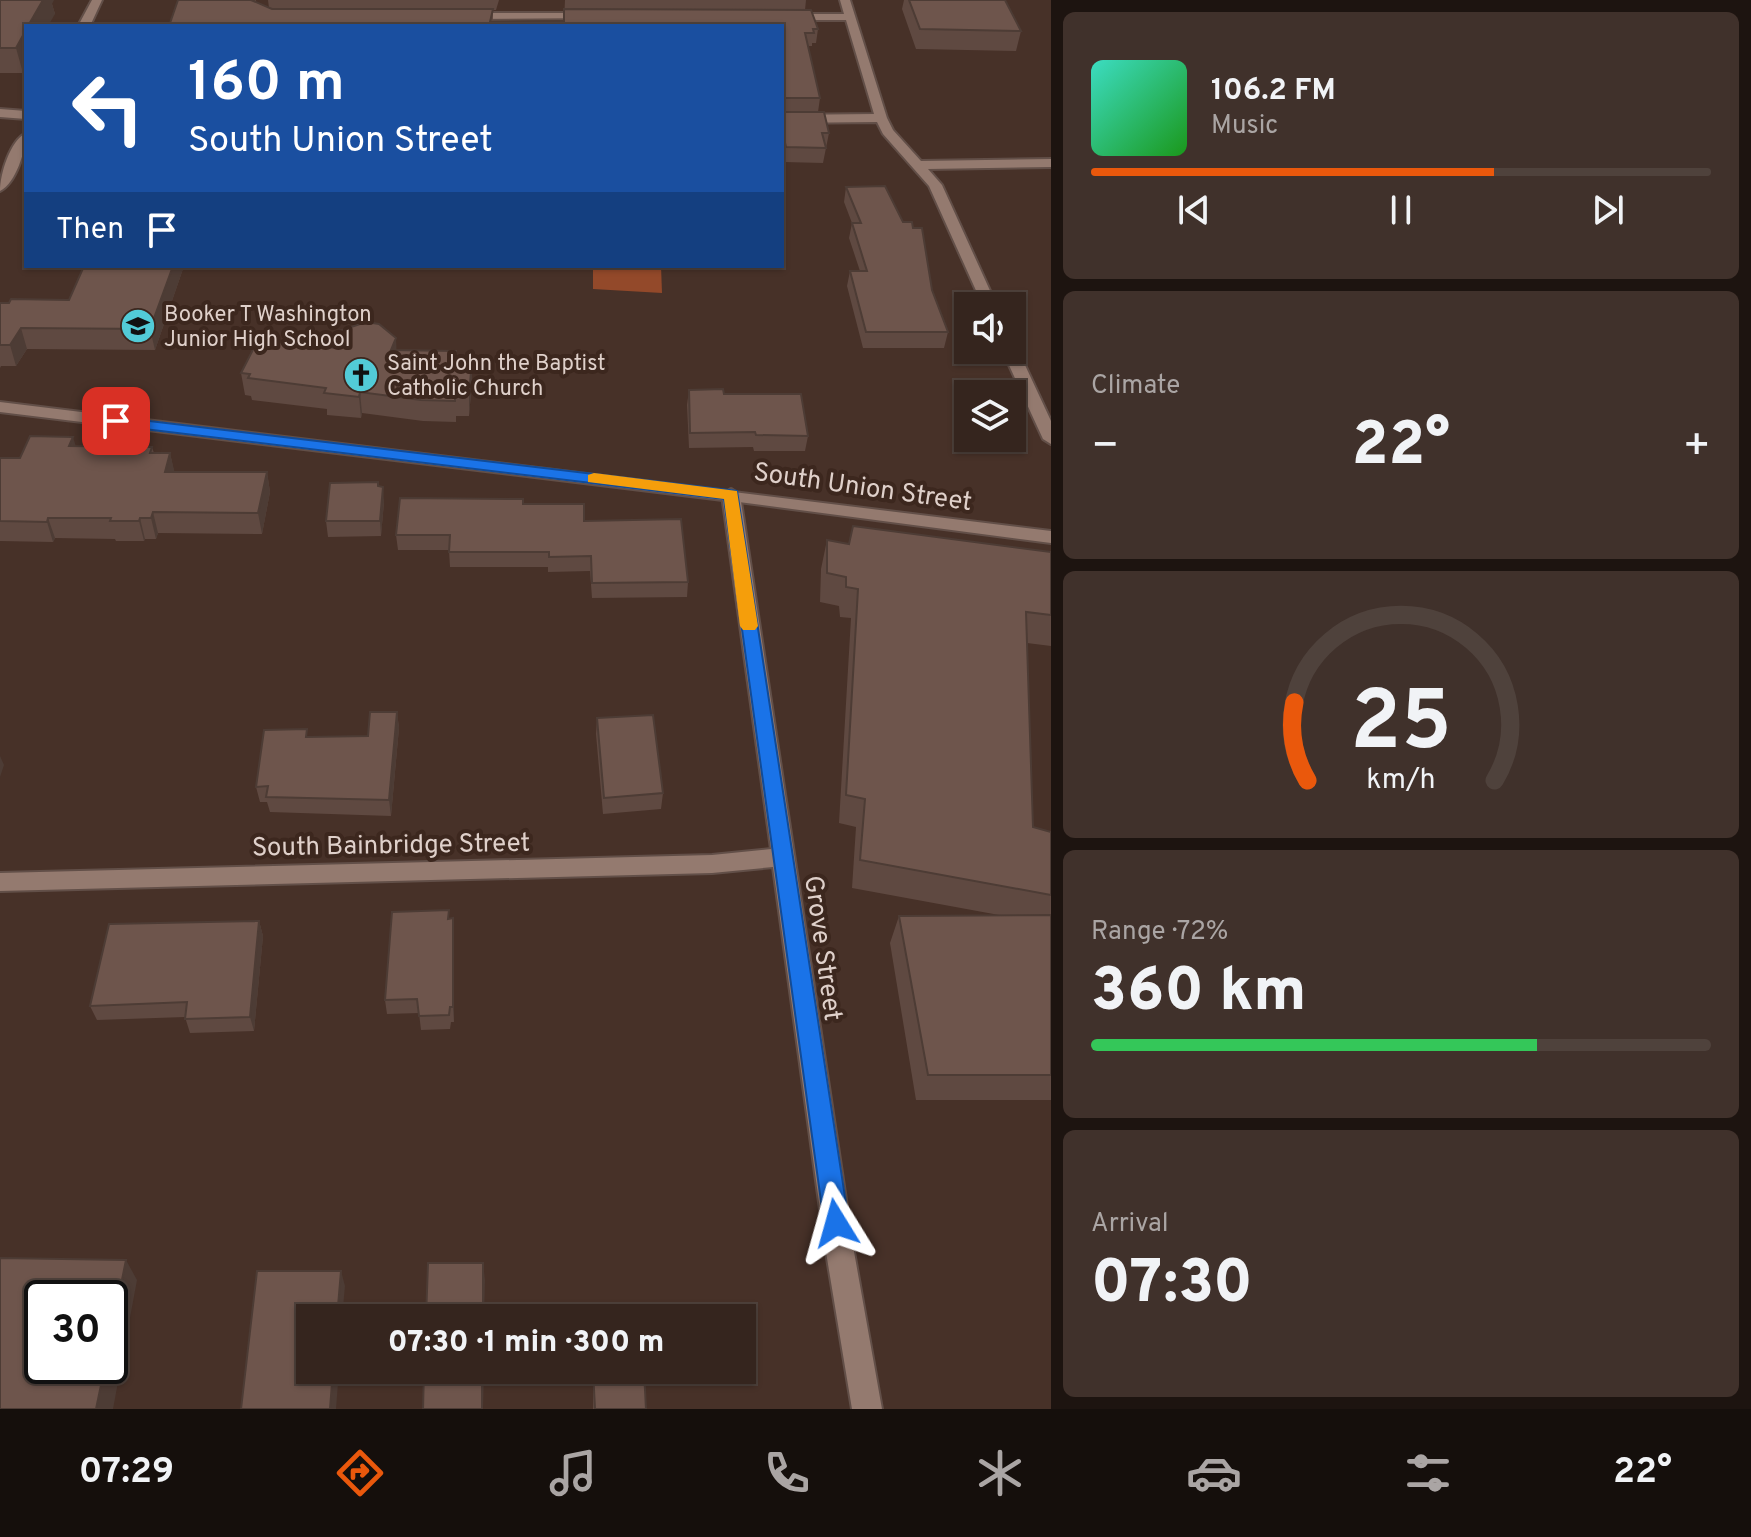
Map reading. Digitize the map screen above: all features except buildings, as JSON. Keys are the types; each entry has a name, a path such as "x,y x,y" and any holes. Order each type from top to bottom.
{"street":[{"path":"85,24 97,0"},
{"path":"845,0 887,131 935,185 984,292"},
{"path":"447,16 604,16"},
{"path":"776,17 850,17"},
{"path":"0,113 24,115"},
{"path":"784,119 881,118"},
{"path":"0,187 24,141"},
{"path":"917,165 1051,163"},
{"path":"1016,364 1051,439"},
{"name":"South Union Street","path":"0,407 731,495 1051,537"},
{"name":"Grove Street","path":"731,495 839,1246 867,1409"},
{"name":"South Bainbridge Street","path":"0,882 712,864 782,857"}],"shaded area":[{"path":"593,268 661,268 662,293 593,289"}],"slow traffic":[{"path":"594,478 731,495 749,626"}],"place":[{"name":"Booker T Washington Junior High School","path":"138,326"},
{"name":"Saint John the Baptist Catholic Church","path":"361,375"}],"route":[{"path":"116,421 731,495 836,1223"}]}
